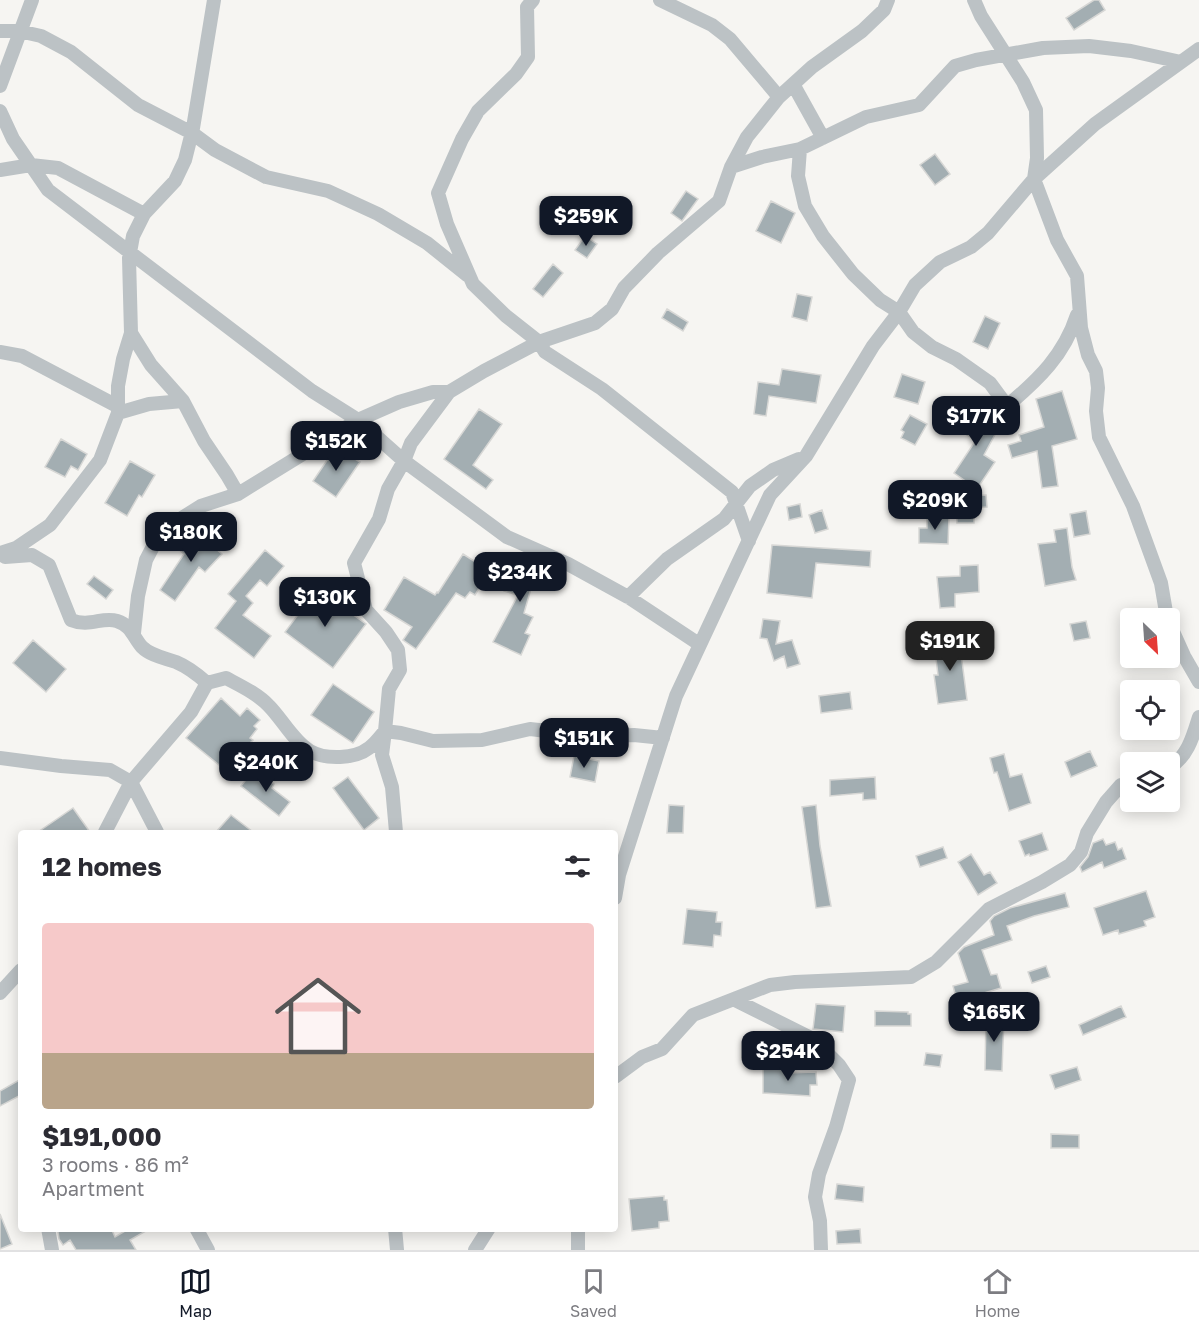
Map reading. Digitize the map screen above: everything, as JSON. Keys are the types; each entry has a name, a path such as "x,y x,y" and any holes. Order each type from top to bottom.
{"street":[{"path":"0,86 32,0"},
{"path":"0,555 16,548 50,525 99,460 118,409 123,359 131,333 130,253 132,236 144,214 175,181 185,160 192,132 214,0"},
{"path":"660,0 712,25 730,39 779,97"},
{"path":"396,830 392,787 382,755 389,689 399,670 398,650 386,632 366,610 354,563 379,519 388,489 411,443 449,392 484,370 539,342 595,323 612,309 624,288 651,260 719,201 731,167 747,136 779,97 812,67 862,30 884,10 888,0"},
{"path":"974,0 981,16 1008,54 1036,110 1037,158 1034,179 1057,240 1077,276 1078,310 1088,355 1096,371 1098,388 1096,411 1099,436 1133,506 1161,583 1165,608"},
{"path":"528,2 528,57 516,74 478,111 462,139 438,193 447,224 473,284 506,316 539,342 545,352 602,389 732,492 749,541"},
{"path":"0,31 41,36 71,52 138,105 192,132 215,150 266,177 328,191 378,214 427,243 469,276"},
{"path":"731,167 762,157 800,149 866,117 919,105 955,66 1043,48 1089,46 1131,51 1181,62"},
{"path":"618,881 676,696 770,495 806,456 873,346 899,312 915,285 940,262 971,248 988,233 1034,179 1095,124 1199,49"},
{"path":"793,84 823,138"},
{"path":"0,111 13,139 48,190 130,253 312,391 358,420 404,461 507,537 568,564 628,597 699,644"},
{"path":"800,149 798,176 805,206 823,236 853,274 880,300 899,312 913,332 932,347 990,383 1007,406 1026,390 1058,356 1071,333 1078,310"},
{"path":"0,170 31,165 58,168 144,214"},
{"path":"131,333 151,365 183,401 204,441 238,494"},
{"path":"0,352 22,356 118,409 183,401"},
{"path":"134,633 138,596 146,560 161,531 201,506 238,494 358,420 399,402 433,392 449,392"},
{"path":"628,597 667,559 724,519 750,486 773,470 806,456"},
{"path":"0,555 32,555 49,565 72,620 82,624 113,620 125,624 134,633 142,647 155,655 192,670 207,683"},
{"path":"1180,647 1199,682"},
{"path":"106,830 131,782 191,712 207,683 226,678 251,692 269,705 284,726 310,751 326,756 346,757 368,749 385,731"},
{"path":"1183,756 1191,743 1199,717"},
{"path":"385,731 433,741 482,740 530,729 597,737 634,735 663,738"},
{"path":"1180,759 1199,748"},
{"path":"0,758 110,770 131,782 156,830"},
{"path":"618,1075 642,1056 662,1049 693,1015 770,985 911,977 936,962 989,909 1070,865 1081,852 1087,833 1106,802 1120,786"},
{"path":"10,988 18,975"},
{"path":"735,1000 813,1039 839,1065 849,1080 836,1127 819,1174 815,1197 820,1221 821,1250"},
{"path":"49,1232 52,1250"},
{"path":"198,1232 208,1250"},
{"path":"395,1232 397,1250"},
{"path":"475,1250 486,1232"},
{"path":"578,1232 578,1250"}],"building":[{"path":"1094,0 1099,0 1105,10 1074,30 1066,18"},
{"path":"935,154 950,174 935,185 920,165"},
{"path":"686,191 698,199 682,221 671,213"},
{"path":"771,201 795,213 781,243 756,231"},
{"path":"585,236 597,244 587,258 575,250"},
{"path":"553,264 563,273 543,297 533,289"},
{"path":"797,294 812,297 807,321 792,317"},
{"path":"667,309 688,322 683,331 662,318"},
{"path":"985,316 1000,323 988,349 973,342"},
{"path":"782,369 821,375 816,403 769,396 766,416 754,414 758,382 779,385"},
{"path":"902,374 925,382 918,404 894,397"},
{"path":"1062,391 1077,439 1052,446 1058,486 1042,488 1037,451 1012,458 1008,445 1021,441 1019,435 1044,427 1036,399"},
{"path":"967,407 998,425 984,455 995,462 977,489 954,473 976,440 955,428"},
{"path":"479,409 502,424 473,465 493,480 486,489 444,459"},
{"path":"910,415 927,424 915,445 901,438 904,432 901,430"},
{"path":"61,439 87,454 78,470 71,466 65,477 45,467"},
{"path":"336,447 360,462 336,497 313,481"},
{"path":"130,461 155,475 142,497 139,495 127,516 105,503"},
{"path":"986,495 987,507 974,508 974,523 957,523 956,497"},
{"path":"800,504 802,517 789,520 787,507"},
{"path":"822,510 828,529 815,533 809,515"},
{"path":"1086,511 1090,534 1074,537 1070,514"},
{"path":"927,516 949,517 948,544 919,543 919,528 927,528"},
{"path":"1067,528 1076,580 1045,586 1038,544 1056,542 1054,530"},
{"path":"193,529 205,539 208,536 218,545 215,548 222,554 205,572 199,567 175,601 160,590 184,554 177,548"},
{"path":"772,545 871,551 870,567 816,563 812,598 767,593"},
{"path":"265,550 284,566 267,586 260,580 246,596 253,603 243,615 271,636 254,658 215,628 236,601 228,594"},
{"path":"463,554 485,568 481,574 486,577 475,595 470,592 465,598 456,593 416,649 403,640 412,627 384,610 404,577 435,595 438,593"},
{"path":"513,556 547,565 541,588 532,585 524,613 533,617 525,633 530,635 521,655 493,642 518,595 504,591"},
{"path":"978,565 979,592 955,594 955,607 940,608 937,577 960,576 960,566"},
{"path":"94,576 113,590 106,599 87,584"},
{"path":"317,589 366,624 333,668 285,632"},
{"path":"763,619 780,621 776,644 792,640 800,664 787,668 784,656 774,661 767,639 760,638"},
{"path":"1086,621 1090,638 1074,641 1070,624"},
{"path":"959,638 967,700 938,704 934,675 938,675 934,642"},
{"path":"33,640 66,669 46,692 13,663"},
{"path":"333,684 374,712 353,743 311,715"},
{"path":"850,692 852,709 821,713 819,696"},
{"path":"221,698 240,716 247,708 260,720 254,726 257,729 250,738 253,740 243,750 237,744 219,765 186,738"},
{"path":"1090,751 1097,766 1071,777 1065,762"},
{"path":"1004,754 1010,777 1022,774 1031,803 1009,811 997,772 994,773 990,758"},
{"path":"574,756 599,761 595,782 570,777"},
{"path":"252,772 261,779 263,776 274,784 272,788 290,802 279,816 241,786"},
{"path":"348,777 379,818 364,830 333,788"},
{"path":"875,777 876,799 863,800 863,793 830,796 830,780"},
{"path":"669,805 684,806 683,833 667,833"},
{"path":"816,805 820,846 831,906 816,908 802,807"},
{"path":"73,808 89,830 41,830"},
{"path":"231,815 250,830 218,830"},
{"path":"1042,833 1048,850 1025,856 1019,841"},
{"path":"1103,839 1106,845 1115,842 1118,850 1122,848 1126,859 1104,868 1102,862 1082,872 1080,867 1088,857 1093,843"},
{"path":"943,847 947,858 920,867 916,856"},
{"path":"971,854 984,875 990,872 997,883 978,895 958,862"},
{"path":"1146,891 1155,917 1144,921 1146,926 1119,934 1118,930 1103,935 1094,908"},
{"path":"1065,893 1069,907 1007,926 1012,940 982,950 991,975 997,974 1001,988 957,1001 953,986 968,982 958,953 964,947 994,935 990,921 994,916 1010,908"},
{"path":"687,909 717,912 716,922 722,922 721,936 714,935 713,947 683,944"},
{"path":"1046,966 1050,977 1032,983 1028,972"},
{"path":"816,1004 845,1006 843,1032 813,1029"},
{"path":"1121,1006 1126,1017 1083,1035 1079,1025"},
{"path":"875,1011 908,1012 911,1014 911,1026 875,1026"},
{"path":"986,1016 1004,1016 1002,1071 985,1070"},
{"path":"926,1053 942,1055 940,1067 924,1065"},
{"path":"763,1067 786,1067 786,1073 816,1072 817,1085 810,1085 810,1096 763,1093"},
{"path":"1077,1067 1081,1080 1055,1089 1050,1075"},
{"path":"18,1081 18,1097 0,1106 0,1091"},
{"path":"1051,1134 1079,1135 1079,1148 1051,1148"},
{"path":"837,1184 864,1187 863,1202 835,1199"},
{"path":"664,1196 664,1200 667,1200 669,1221 659,1222 659,1228 632,1231 629,1199"},
{"path":"0,1214 12,1244 0,1249"},
{"path":"860,1229 861,1243 837,1244 836,1231"},
{"path":"58,1232 113,1232 115,1237 123,1232 144,1232 130,1240 136,1250 76,1250 70,1240 63,1245"}]}
